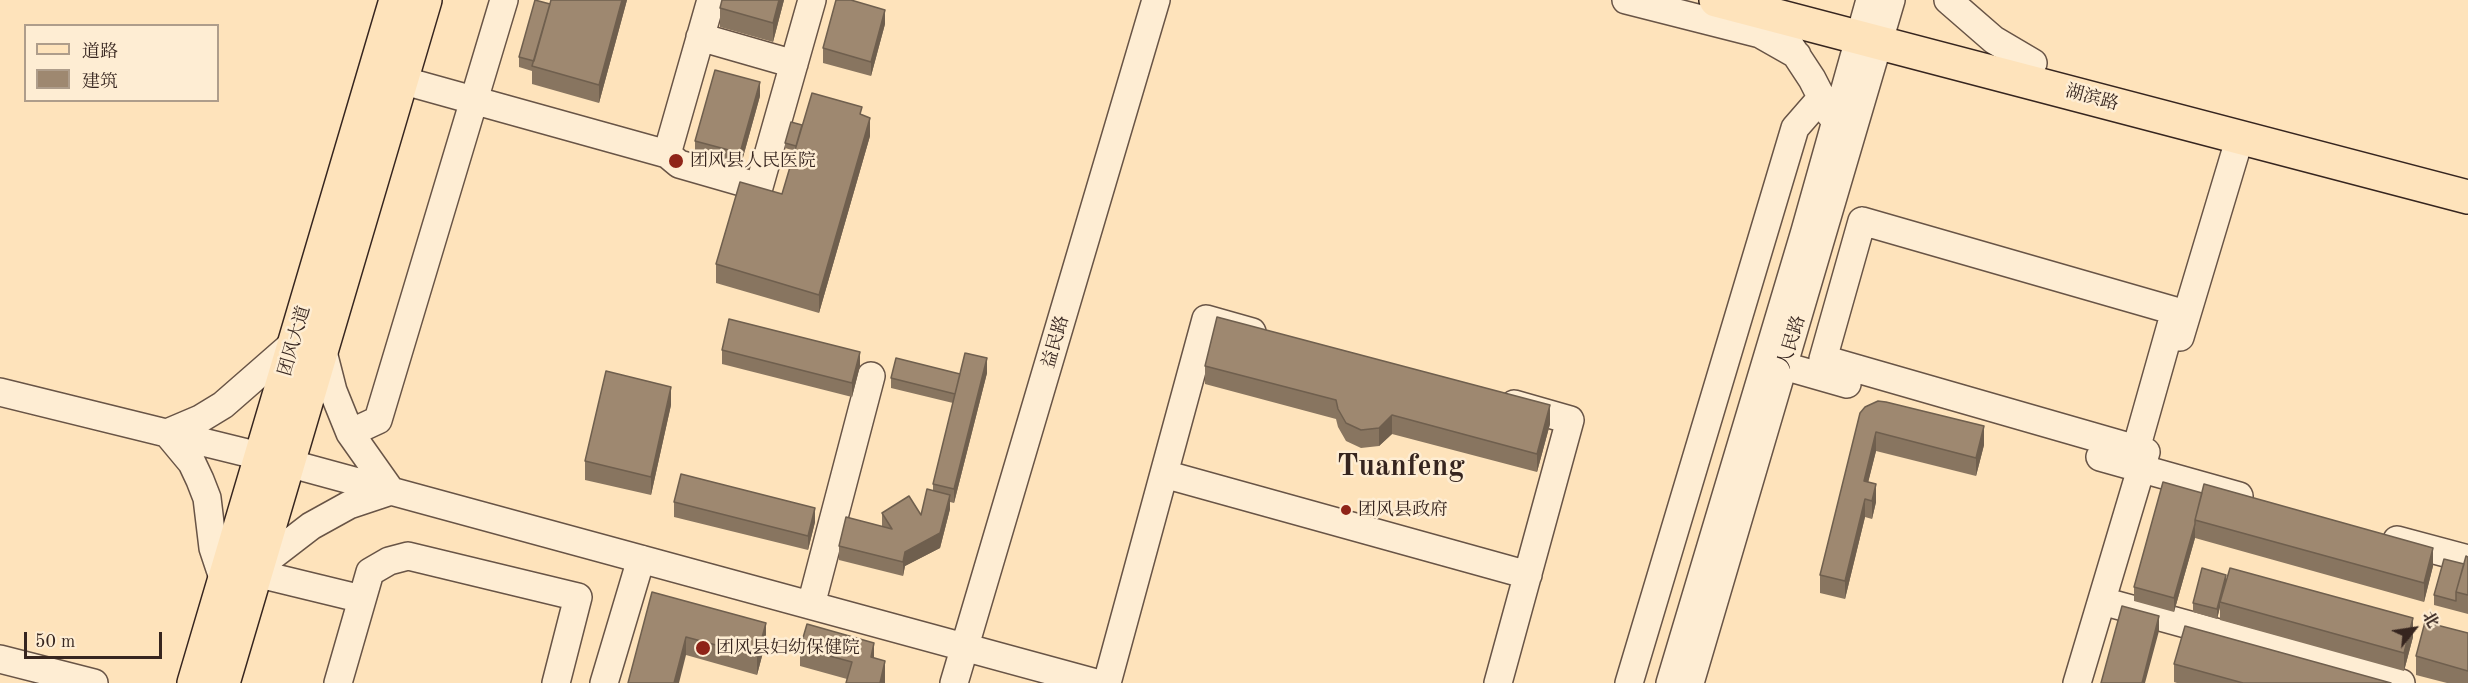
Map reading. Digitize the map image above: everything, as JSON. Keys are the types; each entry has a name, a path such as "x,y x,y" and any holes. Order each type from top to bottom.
{"main road":[{"name":"团风大道","path":"223,683 255,573 275,460 308,346 396,0"},
{"name":"团风大道","path":"308,346 401,80 425,0"},
{"name":"湖滨路","path":"1716,0 1875,20 2468,177"},
{"name":"湖滨路","path":"1875,20 2240,137 2468,197"},
{"name":"团风大道","path":"194,683 224,581 275,460"}],"street":[{"path":"350,433 378,420 504,0"},
{"path":"667,154 711,0"},
{"path":"401,80 667,154 679,164 759,187 812,0"},
{"name":"益民路","path":"954,683 1156,0"},
{"path":"1626,0 1760,34 1797,55"},
{"path":"1948,0 1994,40 2033,63"},
{"path":"1778,6 1797,55 1822,97 1834,125"},
{"name":"人民路","path":"1670,683 1834,125 1875,20"},
{"name":"人民路","path":"1690,683 1784,366 1875,20"},
{"path":"700,36 795,64"},
{"path":"1629,683 1795,128 1822,97"},
{"path":"2077,683 2240,137"},
{"path":"1862,221 2175,311 2136,449 1823,359 1862,221"},
{"path":"1107,683 1206,319 1274,338"},
{"path":"167,433 200,420 308,346 333,391 350,433 391,491"},
{"path":"1784,366 2265,503"},
{"path":"811,605 871,376"},
{"path":"0,392 275,460 1096,683"},
{"path":"1490,398 1570,420 1498,683"},
{"path":"167,433 180,447 200,480 207,498 213,548 224,581"},
{"path":"1164,474 1527,575"},
{"path":"255,573 310,526 349,505 391,491"},
{"path":"2378,534 2468,559"},
{"path":"338,683 370,572 389,561 408,556 578,597 556,683"},
{"path":"604,683 641,559"},
{"path":"255,573 363,599"},
{"path":"2102,602 2402,683"},
{"path":"0,659 94,683"}],"building":[{"path":"535,0 550,4 534,61 519,57"},
{"path":"551,0 622,0 599,85 532,66"},
{"path":"722,0 779,0 773,23 720,8"},
{"path":"836,0 851,0 885,10 871,62 823,48"},
{"path":"715,70 760,82 740,153 695,141"},
{"path":"812,93 862,107 860,114 870,118 819,295 716,264 740,182 782,194"},
{"path":"791,122 802,125 796,146 785,143"},
{"path":"1217,317 1550,405 1537,454 1392,415 1379,428 1361,430 1346,423 1336,400 1205,366"},
{"path":"729,319 860,352 852,383 722,350"},
{"path":"965,353 987,358 954,489 933,484"},
{"path":"896,358 960,374 955,394 891,378"},
{"path":"606,371 671,387 651,477 585,461"},
{"path":"1878,401 1984,426 1976,458 1876,432 1864,481 1876,484 1872,501 1865,499 1845,581 1820,575 1860,413 1865,407"},
{"path":"681,474 815,508 808,536 674,502"},
{"path":"2163,482 2202,493 2174,598 2134,587"},
{"path":"2204,484 2433,548 2424,583 2195,520"},
{"path":"927,489 950,495 940,533 905,552 903,562 839,546 846,517 892,529 882,513 909,496 921,515"},
{"path":"2466,556 2468,557 2468,595 2456,592"},
{"path":"2444,559 2464,564 2456,592 2456,601 2434,595"},
{"path":"2202,568 2226,575 2217,609 2193,603"},
{"path":"2230,568 2413,618 2404,653 2220,602"},
{"name":"团风县妇幼保健院","path":"652,592 766,623 757,656 686,637 674,683 628,683"},
{"path":"2122,606 2159,616 2142,683 2101,683"},
{"path":"2425,622 2468,633 2468,671 2416,656"},
{"path":"807,624 874,643 871,657 885,661 880,683 846,683 852,662 800,648"},
{"path":"2185,626 2391,683 2243,683 2174,664"}],"place":[{"name":"团风县人民医院","path":"676,161"},
{"name":"团风县政府","path":"1346,510"},
{"name":"团风县妇幼保健院","path":"703,648"}],"district":[{"name":"Tuanfeng","path":"1401,467"}]}
